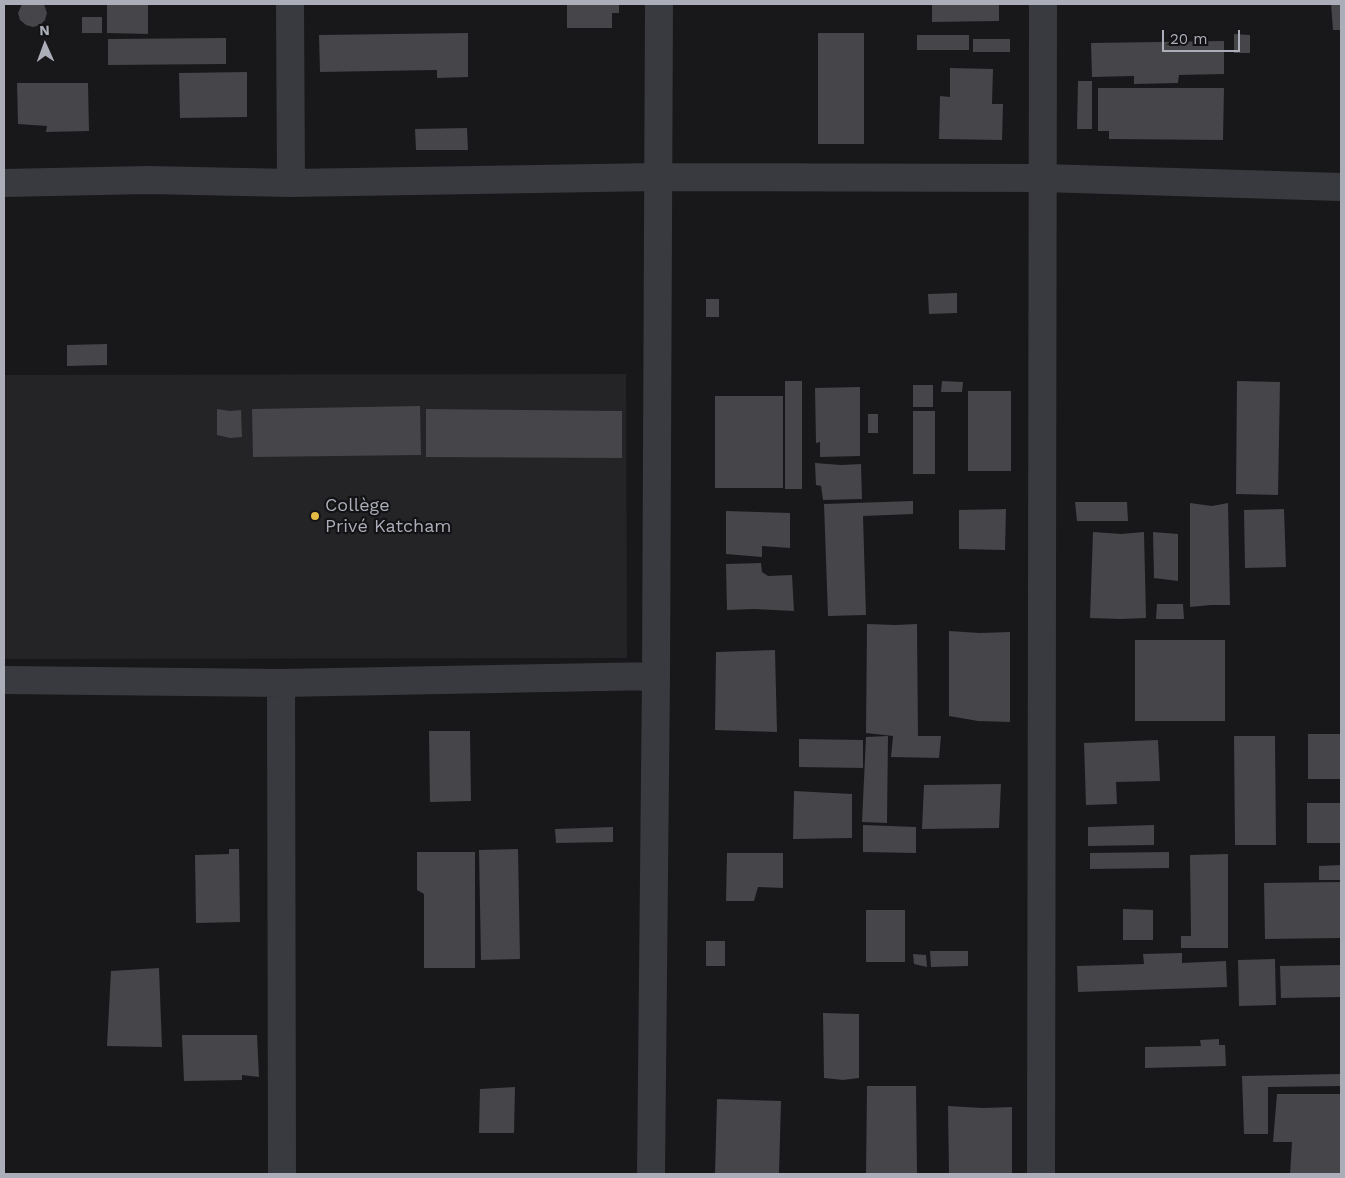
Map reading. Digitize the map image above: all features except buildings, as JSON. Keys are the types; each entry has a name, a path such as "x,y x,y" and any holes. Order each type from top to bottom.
{"street":[{"path":"290,4 291,183"},
{"path":"651,1174 656,676 659,4"},
{"path":"1041,1174 1043,4"},
{"path":"4,183 148,180 291,183 658,177 1043,178 1341,187"},
{"path":"4,680 281,683 656,676"},
{"path":"281,683 282,1174"}],"shaded area":[{"name":"Collège Privé Katcham","path":"626,374 627,658 4,659 4,375"}],"place":[{"name":"Collège Privé Katcham","path":"315,516"}]}
